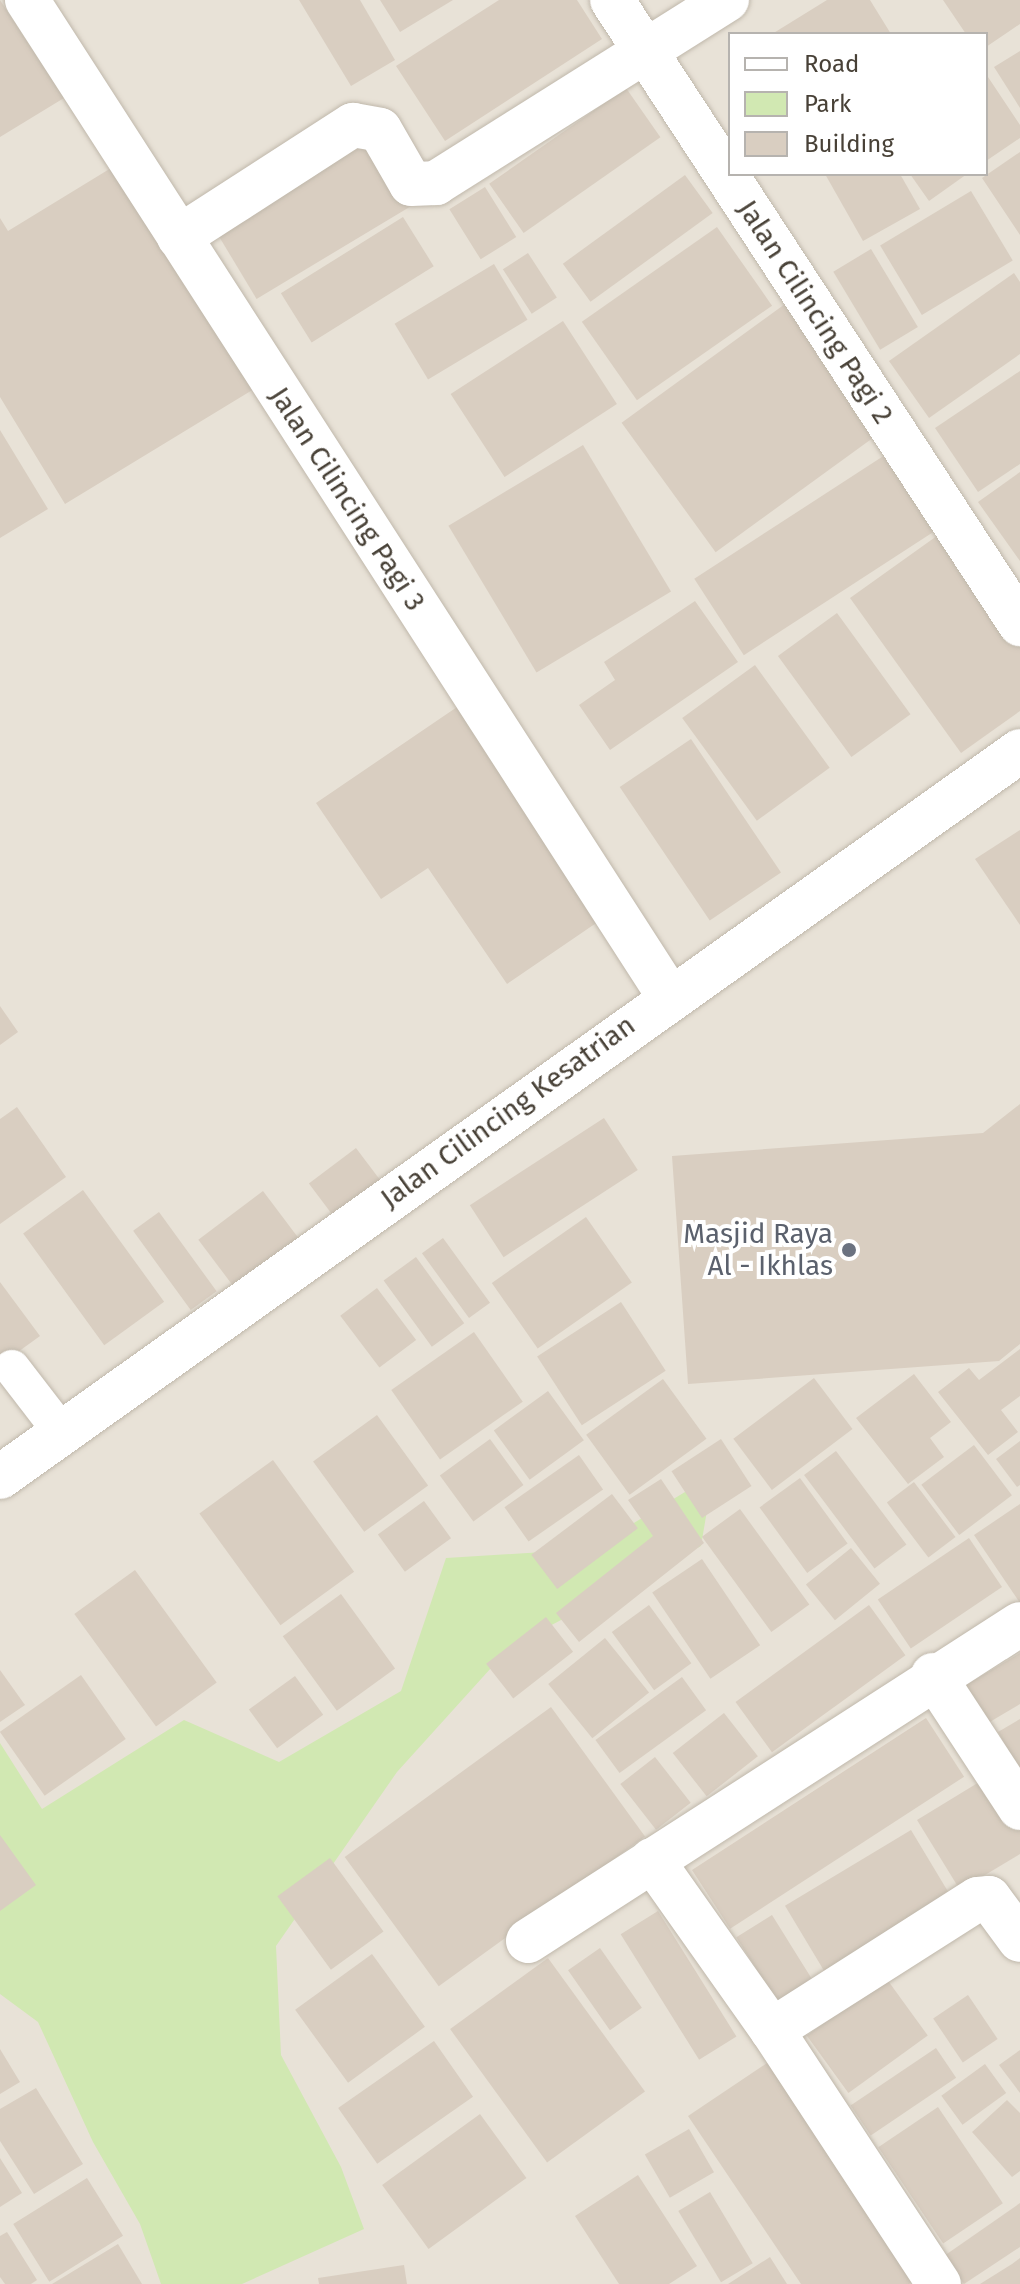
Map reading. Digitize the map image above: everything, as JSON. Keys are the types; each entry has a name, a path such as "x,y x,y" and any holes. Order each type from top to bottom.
{"street":[{"name":"Jalan Cilincing Pagi 3","path":"27,0 669,996"},
{"name":"Jalan Cilincing Pagi 2","path":"612,0 1020,624"},
{"path":"179,237 353,125 380,130 411,184 436,183 727,0"},
{"name":"Jalan Cilincing Kesatrian","path":"0,1477 669,996 1020,751"},
{"path":"528,1941 933,1675 1020,1624"},
{"path":"933,1675 1020,1808"},
{"path":"652,1860 772,2030 939,2284"},
{"path":"772,2030 978,1899 989,1898 1020,1940"}],"lane":[{"path":"12,1368 62,1433"}],"shaded area":[{"path":"0,0 1020,0 1020,2284 0,2284"}],"green space":[{"path":"713,1475 701,1546 510,1647 397,1772 276,1946 281,2055 341,2167 364,2229 242,2284 161,2284 140,2224 93,2142 38,2022 0,1994 0,1743 42,1809 184,1720 279,1762 401,1691 446,1558 591,1549"}],"building":[{"path":"0,0 64,98 0,137"},
{"path":"299,0 360,0 395,60 351,86"},
{"path":"380,0 453,0 400,32"},
{"path":"499,0 577,0 602,39 445,141 396,66"},
{"path":"827,0 870,0 890,32 775,32"},
{"path":"943,0 1020,0 1020,24 988,46 988,32 965,32"},
{"path":"1020,51 1020,108 994,67"},
{"path":"988,77 1020,125 1020,138 988,160"},
{"path":"626,88 660,137 524,233 489,184"},
{"path":"371,138 412,206 257,299 216,231"},
{"path":"1020,152 1020,235 982,178"},
{"path":"116,165 254,389 65,504 0,397 0,218 8,231"},
{"path":"685,175 713,213 590,302 563,264"},
{"path":"826,176 901,176 920,209 863,241"},
{"path":"911,176 964,176 929,201"},
{"path":"485,187 516,237 481,259 449,209"},
{"path":"971,191 1013,260 922,315 880,246"},
{"path":"403,217 434,266 312,342 281,293"},
{"path":"717,227 772,306 637,400 582,322"},
{"path":"871,249 918,327 880,350 833,272"},
{"path":"528,253 557,297 532,314 503,269"},
{"path":"494,264 527,320 428,379 395,324"},
{"path":"1014,273 1020,282 1020,354 929,418 889,361"},
{"path":"785,304 879,433 716,552 622,423"},
{"path":"563,321 617,404 505,477 451,394"},
{"path":"1020,371 1020,464 978,492 935,428"},
{"path":"0,430 48,509 0,538"},
{"path":"583,445 671,592 536,672 448,526"},
{"path":"888,453 938,529 744,655 694,579"},
{"path":"1020,472 1020,561 978,502"},
{"path":"941,533 1020,644 1020,711 961,753 850,598"},
{"path":"695,601 738,662 610,750 579,705 615,680 604,662"},
{"path":"837,613 910,714 851,757 778,656"},
{"path":"755,665 830,768 757,821 682,718"},
{"path":"460,705 605,917 507,984 428,868 381,899 316,803"},
{"path":"691,739 781,872 710,921 620,787"},
{"path":"1020,830 1020,925 975,859"},
{"path":"0,1006 18,1032 0,1045"},
{"name":"Masjid Raya Al - Ikhlas","path":"1020,1104 1020,1344 999,1361 688,1384 672,1156 983,1133"},
{"path":"17,1107 66,1177 0,1224 0,1119"},
{"path":"604,1118 638,1170 504,1257 470,1205"},
{"path":"356,1148 386,1188 339,1223 309,1184"},
{"path":"83,1190 164,1302 104,1345 23,1233"},
{"path":"263,1191 300,1241 236,1289 198,1240"},
{"path":"159,1212 217,1291 191,1310 133,1231"},
{"path":"586,1217 632,1283 538,1348 492,1283"},
{"path":"443,1238 490,1303 469,1318 422,1253"},
{"path":"416,1257 464,1323 432,1347 384,1281"},
{"path":"0,1282 40,1336 0,1365"},
{"path":"377,1288 416,1340 379,1368 340,1316"},
{"path":"621,1302 666,1371 582,1425 537,1356"},
{"path":"474,1332 523,1402 440,1460 391,1390"},
{"path":"1020,1349 1020,1396 1001,1410 1018,1432 988,1455 938,1392 969,1368 979,1380"},
{"path":"914,1374 951,1422 930,1438 944,1457 908,1484 856,1418"},
{"path":"814,1378 853,1429 772,1490 733,1439"},
{"path":"663,1379 706,1439 630,1495 586,1435"},
{"path":"548,1391 584,1440 530,1480 494,1430"},
{"path":"377,1415 428,1485 364,1532 313,1461"},
{"path":"490,1439 524,1485 473,1522 440,1475"},
{"path":"721,1439 751,1486 702,1518 672,1471"},
{"path":"1020,1441 1020,1485 1017,1487 996,1459"},
{"path":"974,1445 1012,1495 959,1535 921,1485"},
{"path":"836,1451 906,1544 874,1569 804,1475"},
{"path":"579,1455 603,1489 529,1542 504,1507"},
{"path":"273,1460 354,1572 280,1625 199,1513"},
{"path":"800,1478 848,1544 807,1573 760,1507"},
{"path":"661,1479 704,1543 579,1642 556,1613 653,1536 628,1500"},
{"path":"914,1482 956,1537 928,1558 887,1502"},
{"path":"612,1494 638,1528 557,1589 531,1555"},
{"path":"424,1501 451,1538 405,1572 378,1535"},
{"path":"1020,1504 1020,1603 974,1535"},
{"path":"740,1509 809,1604 771,1632 702,1537"},
{"path":"969,1538 1002,1587 911,1648 878,1600"},
{"path":"851,1548 880,1584 835,1620 806,1585"},
{"path":"702,1559 760,1645 710,1679 652,1593"},
{"path":"135,1570 217,1682 156,1727 74,1614"},
{"path":"341,1594 395,1668 337,1711 283,1636"},
{"path":"649,1605 691,1663 654,1690 612,1632"},
{"path":"869,1605 905,1655 772,1752 736,1702"},
{"path":"546,1617 573,1652 513,1698 486,1664"},
{"path":"605,1638 649,1692 592,1738 548,1684"},
{"path":"1020,1653 1020,1704 988,1723 966,1685"},
{"path":"0,1670 25,1705 0,1722"},
{"path":"81,1675 126,1739 45,1796 0,1732"},
{"path":"295,1676 323,1715 277,1748 249,1710"},
{"path":"682,1677 706,1710 620,1773 595,1740"},
{"path":"551,1707 645,1836 439,1986 345,1857"},
{"path":"724,1713 758,1756 707,1796 673,1753"},
{"path":"926,1718 964,1777 730,1929 692,1870"},
{"path":"1020,1719 1020,1771 998,1732"},
{"path":"655,1757 691,1803 656,1830 620,1784"},
{"path":"994,1773 1020,1816 1020,1854 960,1890 917,1820"},
{"path":"911,1830 951,1896 825,1972 785,1906"},
{"path":"0,1835 36,1885 0,1911"},
{"path":"330,1858 383,1932 331,1970 277,1896"},
{"path":"658,1911 736,2037 699,2060 621,1934"},
{"path":"772,1915 813,1981 778,2003 736,1937"},
{"path":"600,1948 642,2008 610,2030 568,1970"},
{"path":"372,1954 425,2027 348,2083 295,2010"},
{"path":"548,1958 645,2091 547,2163 450,2029"},
{"path":"886,1978 928,2035 848,2093 807,2036"},
{"path":"968,1995 998,2039 963,2062 933,2018"},
{"path":"434,2041 473,2097 377,2164 338,2108"},
{"path":"936,2048 956,2078 871,2135 851,2106"},
{"path":"0,2049 20,2082 0,2094"},
{"path":"1020,2050 1020,2093 999,2065"},
{"path":"773,2059 920,2276 909,2284 801,2284 688,2116"},
{"path":"985,2064 1006,2093 962,2125 941,2096"},
{"path":"36,2088 83,2164 34,2194 0,2141 0,2109"},
{"path":"1007,2100 1020,2113 1020,2171 1012,2177 972,2132"},
{"path":"938,2107 1003,2203 943,2243 878,2147"},
{"path":"480,2114 526,2178 429,2249 382,2185"},
{"path":"689,2129 714,2172 670,2198 645,2154"},
{"path":"0,2158 22,2193 0,2207"},
{"path":"638,2175 697,2266 669,2284 619,2284 575,2216"},
{"path":"87,2178 123,2236 49,2282 13,2224"},
{"path":"710,2192 753,2263 721,2282 678,2211"},
{"path":"1020,2203 1020,2247 964,2284 944,2256"},
{"path":"7,2232 37,2280 31,2284 5,2284 0,2277 0,2236"},
{"path":"118,2244 142,2284 52,2284"},
{"path":"770,2257 787,2284 728,2284"},
{"path":"1020,2258 1020,2284 980,2284 1012,2264"},
{"path":"404,2265 407,2284 319,2284 318,2278"}],"place":[{"name":"Masjid Raya Al - Ikhlas","path":"849,1250"}]}
